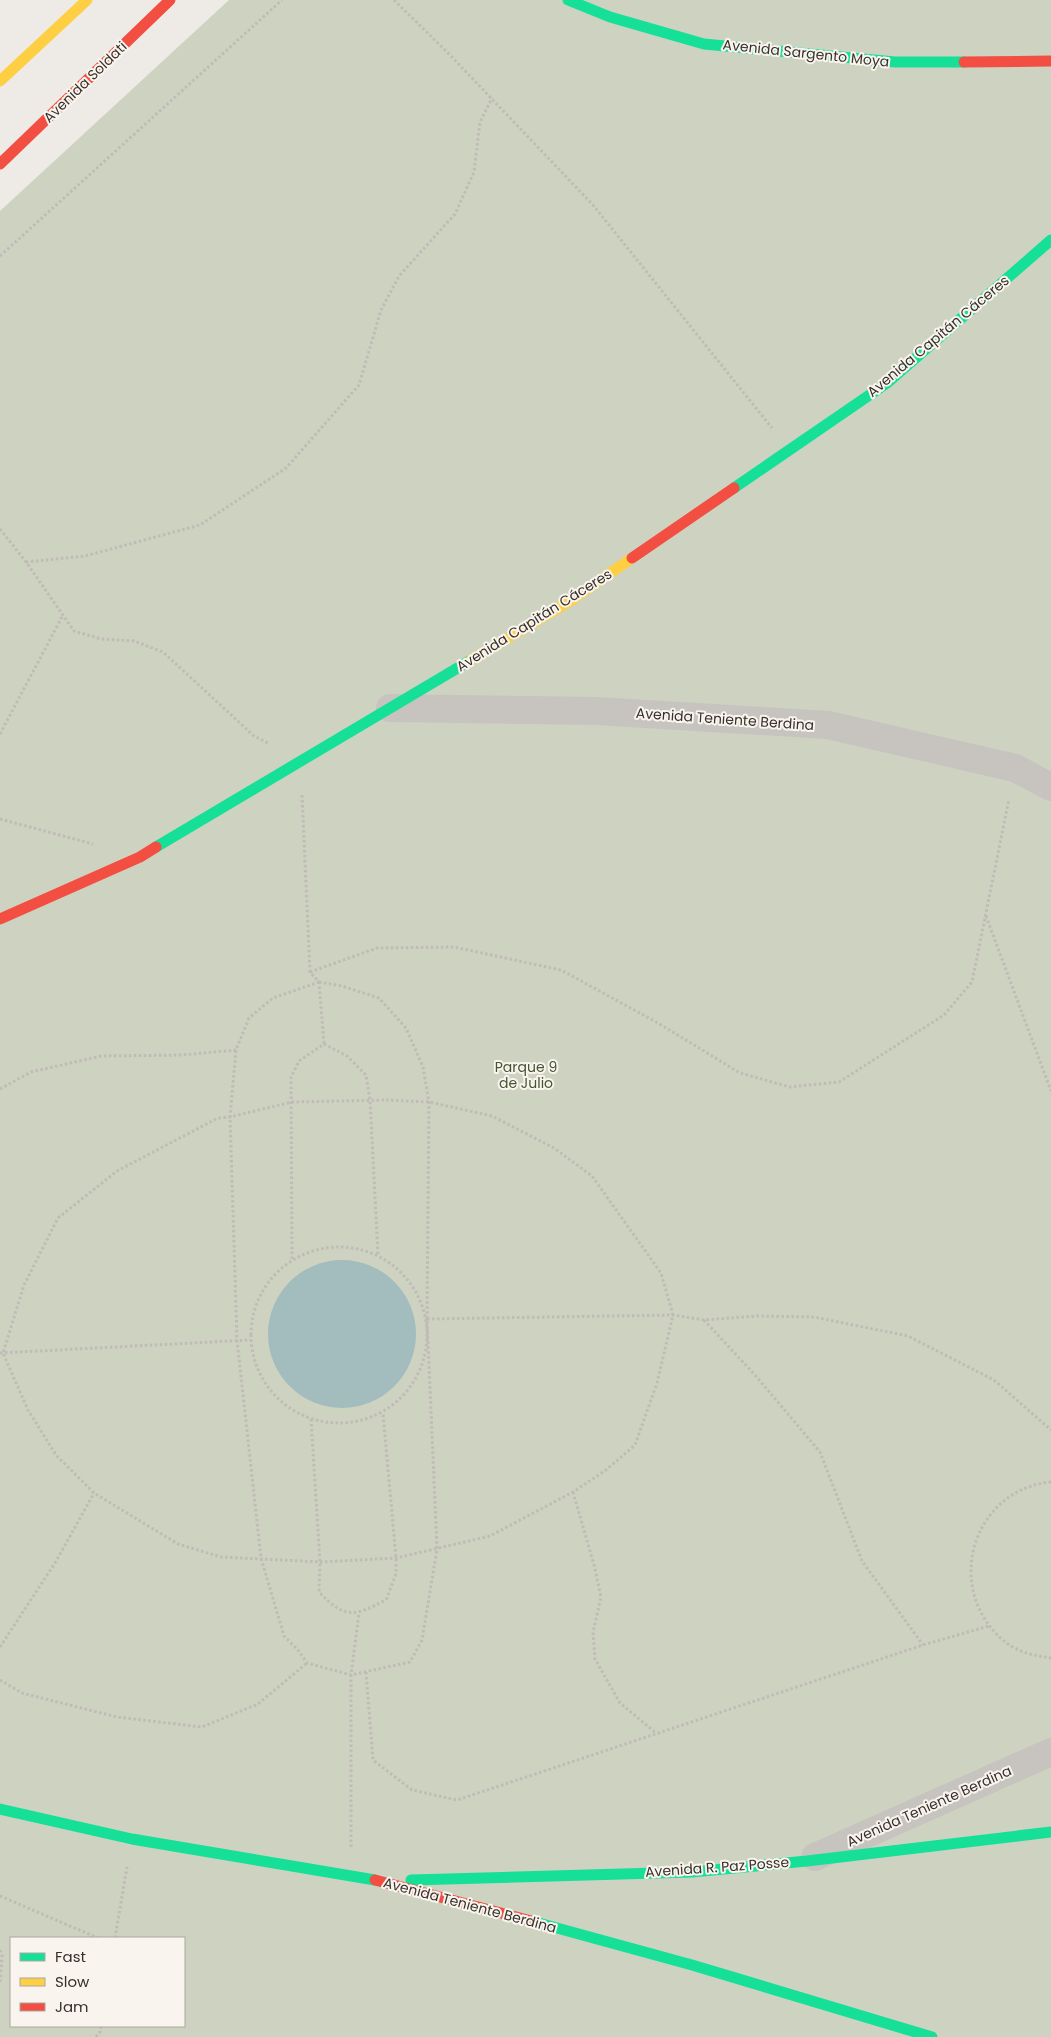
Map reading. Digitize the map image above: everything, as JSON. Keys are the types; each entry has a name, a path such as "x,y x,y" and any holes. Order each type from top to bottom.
{"street":[{"path":"0,81 87,0"},
{"name":"Avenida Soldati","path":"0,164 170,0"},
{"name":"Avenida Sargento Moya","path":"568,0 610,17 704,44 895,62 1051,61"},
{"name":"Avenida Capitán Cáceres","path":"0,919 140,857 570,601 887,383 1051,240"},
{"name":"Avenida Teniente Berdina","path":"390,708 596,711 828,725 1015,768 1051,787"},
{"name":"Avenida Teniente Berdina","path":"807,1861 1051,1752"},
{"name":"Avenida Teniente Berdina","path":"0,1809 132,1838 382,1881 692,1965 932,2037"},
{"name":"Avenida R. Paz Posse","path":"382,1881 692,1872 807,1861 1051,1832"}],"path":[{"path":"0,256 282,0"},
{"path":"394,0 492,98 593,205 790,450"},
{"path":"26,562 85,556 200,524 286,468 359,385 381,310 399,276 455,214 474,172 480,122 492,98"},
{"path":"0,529 26,562 74,631 101,639 134,641 163,652 254,736 300,761 310,972 319,982 324,1044"},
{"path":"0,734 62,615"},
{"path":"310,972 377,948 454,947 561,970 658,1023 740,1073 790,1087 839,1082 944,1015 972,982 1015,768"},
{"path":"0,819 140,857"},
{"path":"986,916 1051,1091"},
{"path":"236,1050 230,1118 237,1340 261,1558 284,1636 307,1663 351,1675 410,1662 422,1640 437,1549 427,1319 415,1288 403,1274 378,1255 361,1249 338,1246 321,1248 292,1259 269,1280 259,1295 250,1324 250,1340 254,1363 275,1397 311,1419 361,1422 383,1414 406,1395 422,1368 427,1352 427,1319 429,1102 423,1067 406,1028 379,998 342,986 319,982 273,998 249,1018 236,1050"},
{"path":"324,1044 347,1056 366,1076 370,1100 378,1255"},
{"path":"292,1259 291,1077 299,1061 324,1044"},
{"path":"0,1089 31,1072 101,1056 182,1055 236,1050"},
{"path":"370,1100 429,1102 492,1116 554,1148 592,1176 661,1273 673,1315 657,1383 635,1445 606,1470 573,1492 490,1536 396,1558 320,1562 221,1557 178,1544 94,1493 56,1455 28,1410 2,1353 24,1285 58,1218 116,1171 218,1118 230,1118 292,1102 370,1100"},
{"path":"427,1319 673,1315 704,1320 757,1316 814,1317 908,1336 994,1380 1051,1430"},
{"path":"704,1320 755,1375 820,1452 862,1562 923,1645"},
{"path":"2,1353 250,1340"},
{"path":"311,1419 320,1562 320,1592 335,1608 359,1613 386,1600 396,1574 383,1414"},
{"path":"1051,1482 1043,1482 1018,1491 997,1506 981,1527 972,1550 970,1576 975,1602 989,1626 1009,1644 1034,1656 1051,1658"},
{"path":"573,1492 601,1597 593,1632 595,1659 620,1703 656,1734"},
{"path":"0,1647 55,1563 94,1493"},
{"path":"350,1877 351,1675 359,1613"},
{"path":"366,1672 373,1760 412,1790 457,1800 923,1645 989,1626"},
{"path":"0,1680 22,1693 117,1717 202,1727 258,1704 307,1663"},
{"path":"115,1937 132,1838"},
{"path":"0,1896 96,1937"},
{"path":"0,1950 2,1955 0,1984"}],"green space":[{"name":"Parque 9 de Julio","path":"229,0 1051,0 1051,2037 0,2037 0,211"}],"water":[{"path":"342,1260 356,1261 370,1266 383,1272 394,1282 404,1293 410,1306 415,1320 415,1348 410,1362 404,1375 394,1386 383,1396 370,1402 356,1407 342,1408 328,1407 314,1402 301,1396 290,1386 280,1375 274,1362 269,1348 268,1334 269,1320 274,1306 280,1293 290,1282 301,1272 314,1266 328,1261"}],"traffic: fast":[{"path":"568,0 610,17 704,44 895,62 964,62"},
{"path":"734,488 887,383 1051,240"},
{"path":"156,847 471,660"},
{"path":"0,1809 132,1839 375,1880"},
{"path":"411,1880 692,1872 807,1861 1051,1832"},
{"path":"535,1922 692,1965 932,2037"}],"traffic: slow":[{"path":"0,81 87,0"},
{"path":"471,660 570,601 632,558"}],"traffic: jam":[{"path":"0,164 170,0"},
{"path":"964,62 1051,61"},
{"path":"632,558 734,488"},
{"path":"0,919 140,857 156,847"},
{"path":"375,1880 535,1922"}]}
